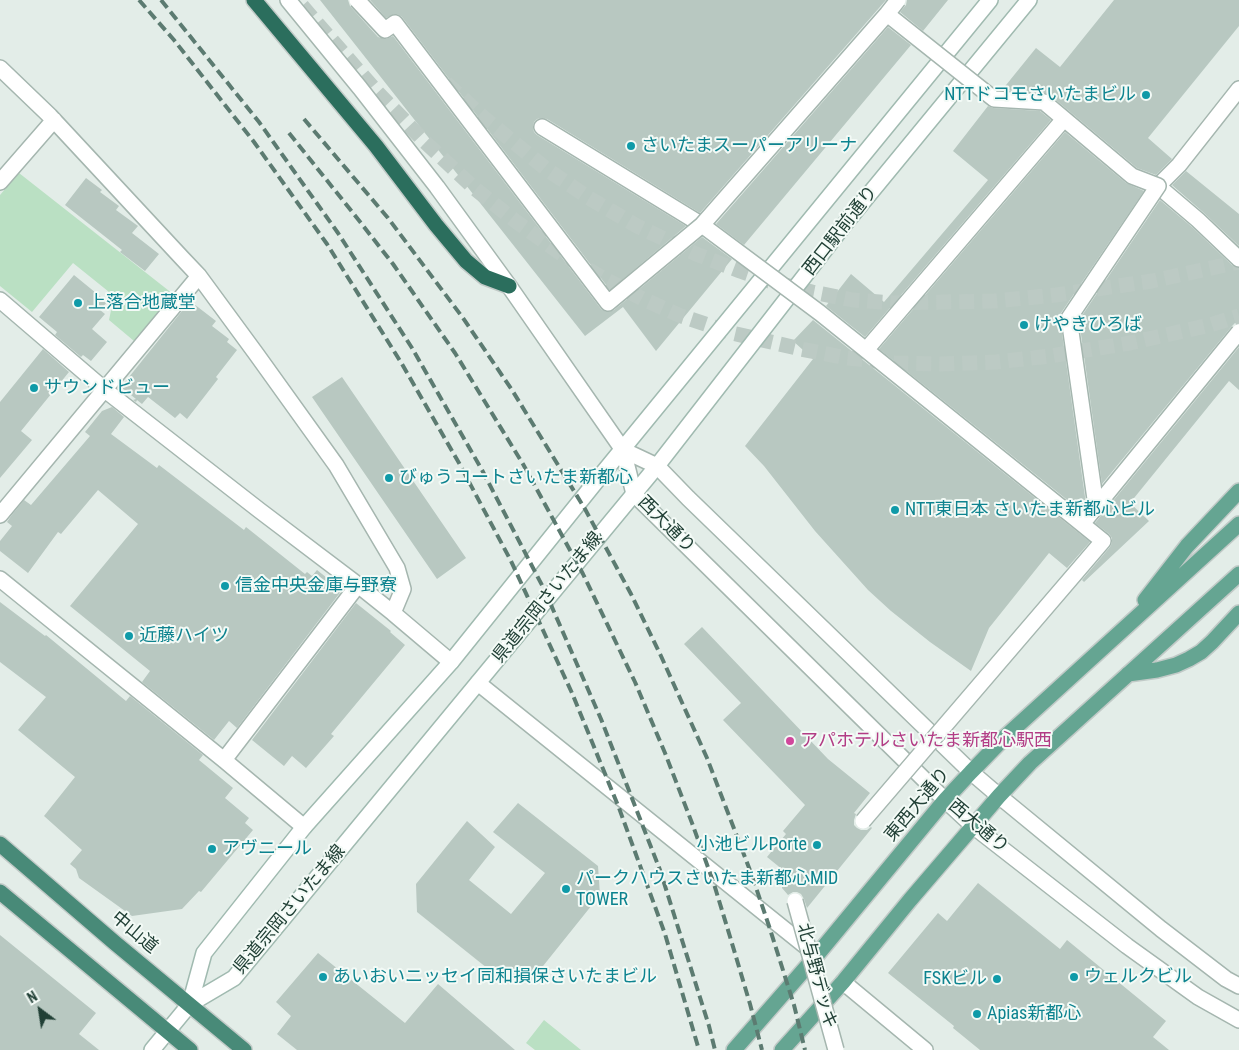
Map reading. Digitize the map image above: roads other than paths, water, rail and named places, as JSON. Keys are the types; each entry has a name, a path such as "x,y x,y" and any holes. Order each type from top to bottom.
{"highway":[{"path":"254,0 376,146 466,261 485,277 509,286"},
{"name":"中山道","path":"0,844 244,1050"},
{"path":"0,892 190,1050"}],"main road":[{"path":"1125,628 1187,546 1239,490"},
{"name":"東西大通り","path":"734,1050 817,956 945,800 971,772 1005,737 1239,524"},
{"path":"782,1050 843,982 998,796 1030,763 1239,574"},
{"path":"1128,674 1157,670 1189,659 1201,652 1212,642 1239,613"}],"street":[{"path":"288,0 360,88 436,187 509,286 623,450"},
{"path":"357,0 385,30 395,23 608,303 702,225 888,14 898,0"},
{"name":"西口駅前通り","path":"623,450 990,0"},
{"name":"西口駅前通り","path":"657,466 848,220 1029,0"},
{"path":"888,14 994,99 1044,102 1132,176 1158,186 1198,220 1239,259"},
{"path":"0,68 54,120 199,276 336,465 397,568 404,589 393,613"},
{"path":"1096,506 1068,318 1158,186 1179,165 1239,89"},
{"path":"866,350 1064,119"},
{"path":"0,182 54,120"},
{"path":"542,127 702,225 820,313 1103,541 863,820"},
{"path":"0,515 199,276"},
{"path":"0,300 105,390 358,585 451,662"},
{"path":"1082,524 1239,332"},
{"name":"西大通り","path":"623,450 657,466 971,772 998,796 1161,929 1239,986"},
{"name":"西大通り","path":"623,450 634,494 973,826 1127,946 1198,996 1239,1020"},
{"name":"県道宗岡さいたま線","path":"190,1004 204,953 304,827 451,662 623,450"},
{"name":"県道宗岡さいたま線","path":"190,1004 234,978 657,466"},
{"path":"0,579 304,827"},
{"path":"224,760 358,585"},
{"path":"478,683 817,956"},
{"name":"北与野デッキ","path":"795,901 836,1050"},
{"path":"843,982 925,1050"},
{"path":"152,1050 190,1004"}],"tunnel":[{"path":"302,6 377,92 424,141 474,188 514,220 560,253 643,299 681,316 732,333 847,358 894,363 940,364 996,362 1050,356 1130,343 1210,325 1239,316"},
{"path":"446,83 483,117 545,168 589,198 637,226 696,254 740,271 812,292 853,300 894,303 994,301 1056,295 1152,281 1239,262"}],"railway":[{"path":"139,0 174,40 254,142 327,244 402,364 459,463 511,561 572,693 619,808 665,934 699,1050"},
{"path":"161,0 259,122 338,233 412,348 482,470 544,589 601,719 660,870 715,1050"},
{"path":"304,119 388,218 463,318 512,390 585,509 631,594 707,758 751,873 794,1005 805,1050"},
{"path":"289,133 393,264 455,353 523,464 583,574 635,682 692,823 714,884 762,1050"}],"place":[{"name":"NTTドコモさいたまビル","path":"1146,95"},
{"name":"さいたまスーパーアリーナ","path":"631,146"},
{"name":"上落合地蔵堂","path":"78,303"},
{"name":"けやきひろば","path":"1024,325"},
{"name":"サウンドビュー","path":"34,388"},
{"name":"びゅうコートさいたま新都心","path":"389,478"},
{"name":"NTT東日本 さいたま新都心ビル","path":"895,510"},
{"name":"信金中央金庫与野寮","path":"225,586"},
{"name":"近藤ハイツ","path":"129,636"},
{"name":"アパホテルさいたま新都心駅西","path":"790,741"},
{"name":"小池ビルPorte","path":"817,845"},
{"name":"アヴニール","path":"212,849"},
{"name":"パークハウスさいたま新都心MID TOWER","path":"566,889"},
{"name":"あいおいニッセイ同和損保さいたまビル","path":"323,977"},
{"name":"ウェルクビル","path":"1074,977"},
{"name":"FSKビル","path":"997,979"},
{"name":"Apias新都心","path":"977,1014"}]}
